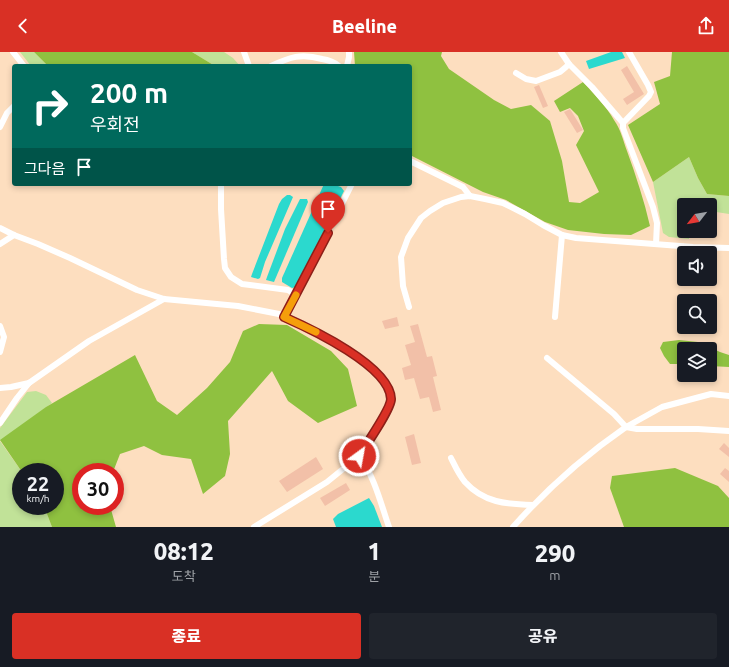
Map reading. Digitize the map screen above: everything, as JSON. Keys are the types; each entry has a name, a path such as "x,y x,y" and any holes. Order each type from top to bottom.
{"street":[{"path":"13,52 22,64"},
{"path":"244,52 248,64"},
{"path":"347,64 349,52"},
{"path":"561,52 569,64 592,87 623,123 625,134 654,207 657,223 656,244"},
{"path":"623,123 651,92 629,52"},
{"path":"275,64 286,59 304,55 320,58 336,64"},
{"path":"516,73 536,81 560,72 569,64"},
{"path":"0,126 12,108"},
{"path":"412,162 463,187 470,196"},
{"path":"221,186 224,259 225,268 228,273 236,281 242,284 283,289 296,294"},
{"path":"284,317 351,186"},
{"path":"408,308 403,286 401,257 408,238 421,218 430,211 443,203 461,197 470,196 504,203 562,235 576,238 693,247 729,248"},
{"path":"0,228 137,290 164,299 238,306 278,314 314,330 352,353 378,374 387,386 391,400 388,409 359,456 327,482 254,527"},
{"path":"0,244 14,235"},
{"path":"555,317 562,235"},
{"path":"0,423 29,383 89,342 164,299"},
{"path":"0,326 4,338 0,352"},
{"path":"547,358 614,414 626,427 637,429 698,429 729,431"},
{"path":"0,388 29,383"},
{"path":"512,527 574,467 603,443 626,427 662,407 710,394 729,396"},
{"path":"359,456 367,467 388,527"},
{"path":"451,458 465,482 485,497 498,502 533,506"}],"green space":[{"path":"20,52 34,52 46,64 29,64"},
{"path":"34,52 192,52 212,64 46,64"},
{"path":"192,52 224,52 233,58 238,64 212,64"},
{"path":"354,52 442,52 441,56 449,69 494,100 511,109 531,105 550,121 562,161 569,202 580,203 599,192 576,145 584,131 578,116 570,108 560,112 554,101 583,82 604,105 622,135 640,188 650,226 631,235 568,230 545,222 506,200 483,192 412,156 412,64 355,64"},
{"path":"672,52 729,52 729,196 707,194 689,157 653,182 628,125 660,104 654,82 670,76"},
{"path":"689,157 707,194 729,196 729,214 717,212 717,198 677,198 677,238 669,237 663,233 653,182"},
{"path":"259,324 287,325 331,351 348,369 357,406 318,423 288,401 272,371 228,421 230,454 225,476 203,494 191,459 162,455 144,446 120,454 116,463 72,463 72,515 113,515 116,527 52,527 47,515 64,515 64,463 16,463 0,440 46,407 135,355 157,401 177,415 207,388 230,362 243,331"},
{"path":"679,340 698,342 677,342 677,364 670,364 660,348 663,342"},
{"path":"717,351 729,355 729,367 717,366"},
{"path":"36,391 46,395 52,403 0,441 0,428 27,392"},
{"path":"0,441 16,463 12,463 12,515 47,515 52,527 0,527"},
{"path":"675,468 718,486 729,498 729,527 624,527 610,488 612,476"}],"water":[{"path":"611,52 622,52 625,58 589,69 586,61"},
{"path":"323,186 341,187 344,191 296,287 292,288 282,282 282,278"},
{"path":"287,195 293,197 265,262 260,278 258,279 251,277 279,204"},
{"path":"300,199 307,199 308,202 274,282 266,280 285,229"},
{"path":"369,498 374,506 382,527 336,527 333,519 338,514"}],"building":[{"path":"627,66 644,94 627,105 623,99 634,92 621,70"},
{"path":"539,85 548,106 543,108 534,87"},
{"path":"570,109 583,130 577,133 564,112"},
{"path":"397,317 399,326 385,329 382,321"},
{"path":"418,324 427,357 432,356 437,376 433,377 441,410 433,412 429,397 420,399 414,378 405,380 402,368 411,365 405,345 415,342 410,326"},
{"path":"414,434 421,463 412,465 405,437"},
{"path":"724,443 729,448 729,457 719,449"},
{"path":"316,457 323,469 287,492 279,481"},
{"path":"725,468 729,471 729,482 720,474"},
{"path":"346,483 350,490 325,506 320,498"}],"slow traffic":[{"path":"296,295 284,317 316,332"}],"route":[{"path":"328,233 284,317 314,330 352,353 378,374 387,386 391,400 388,409 359,456"}]}
